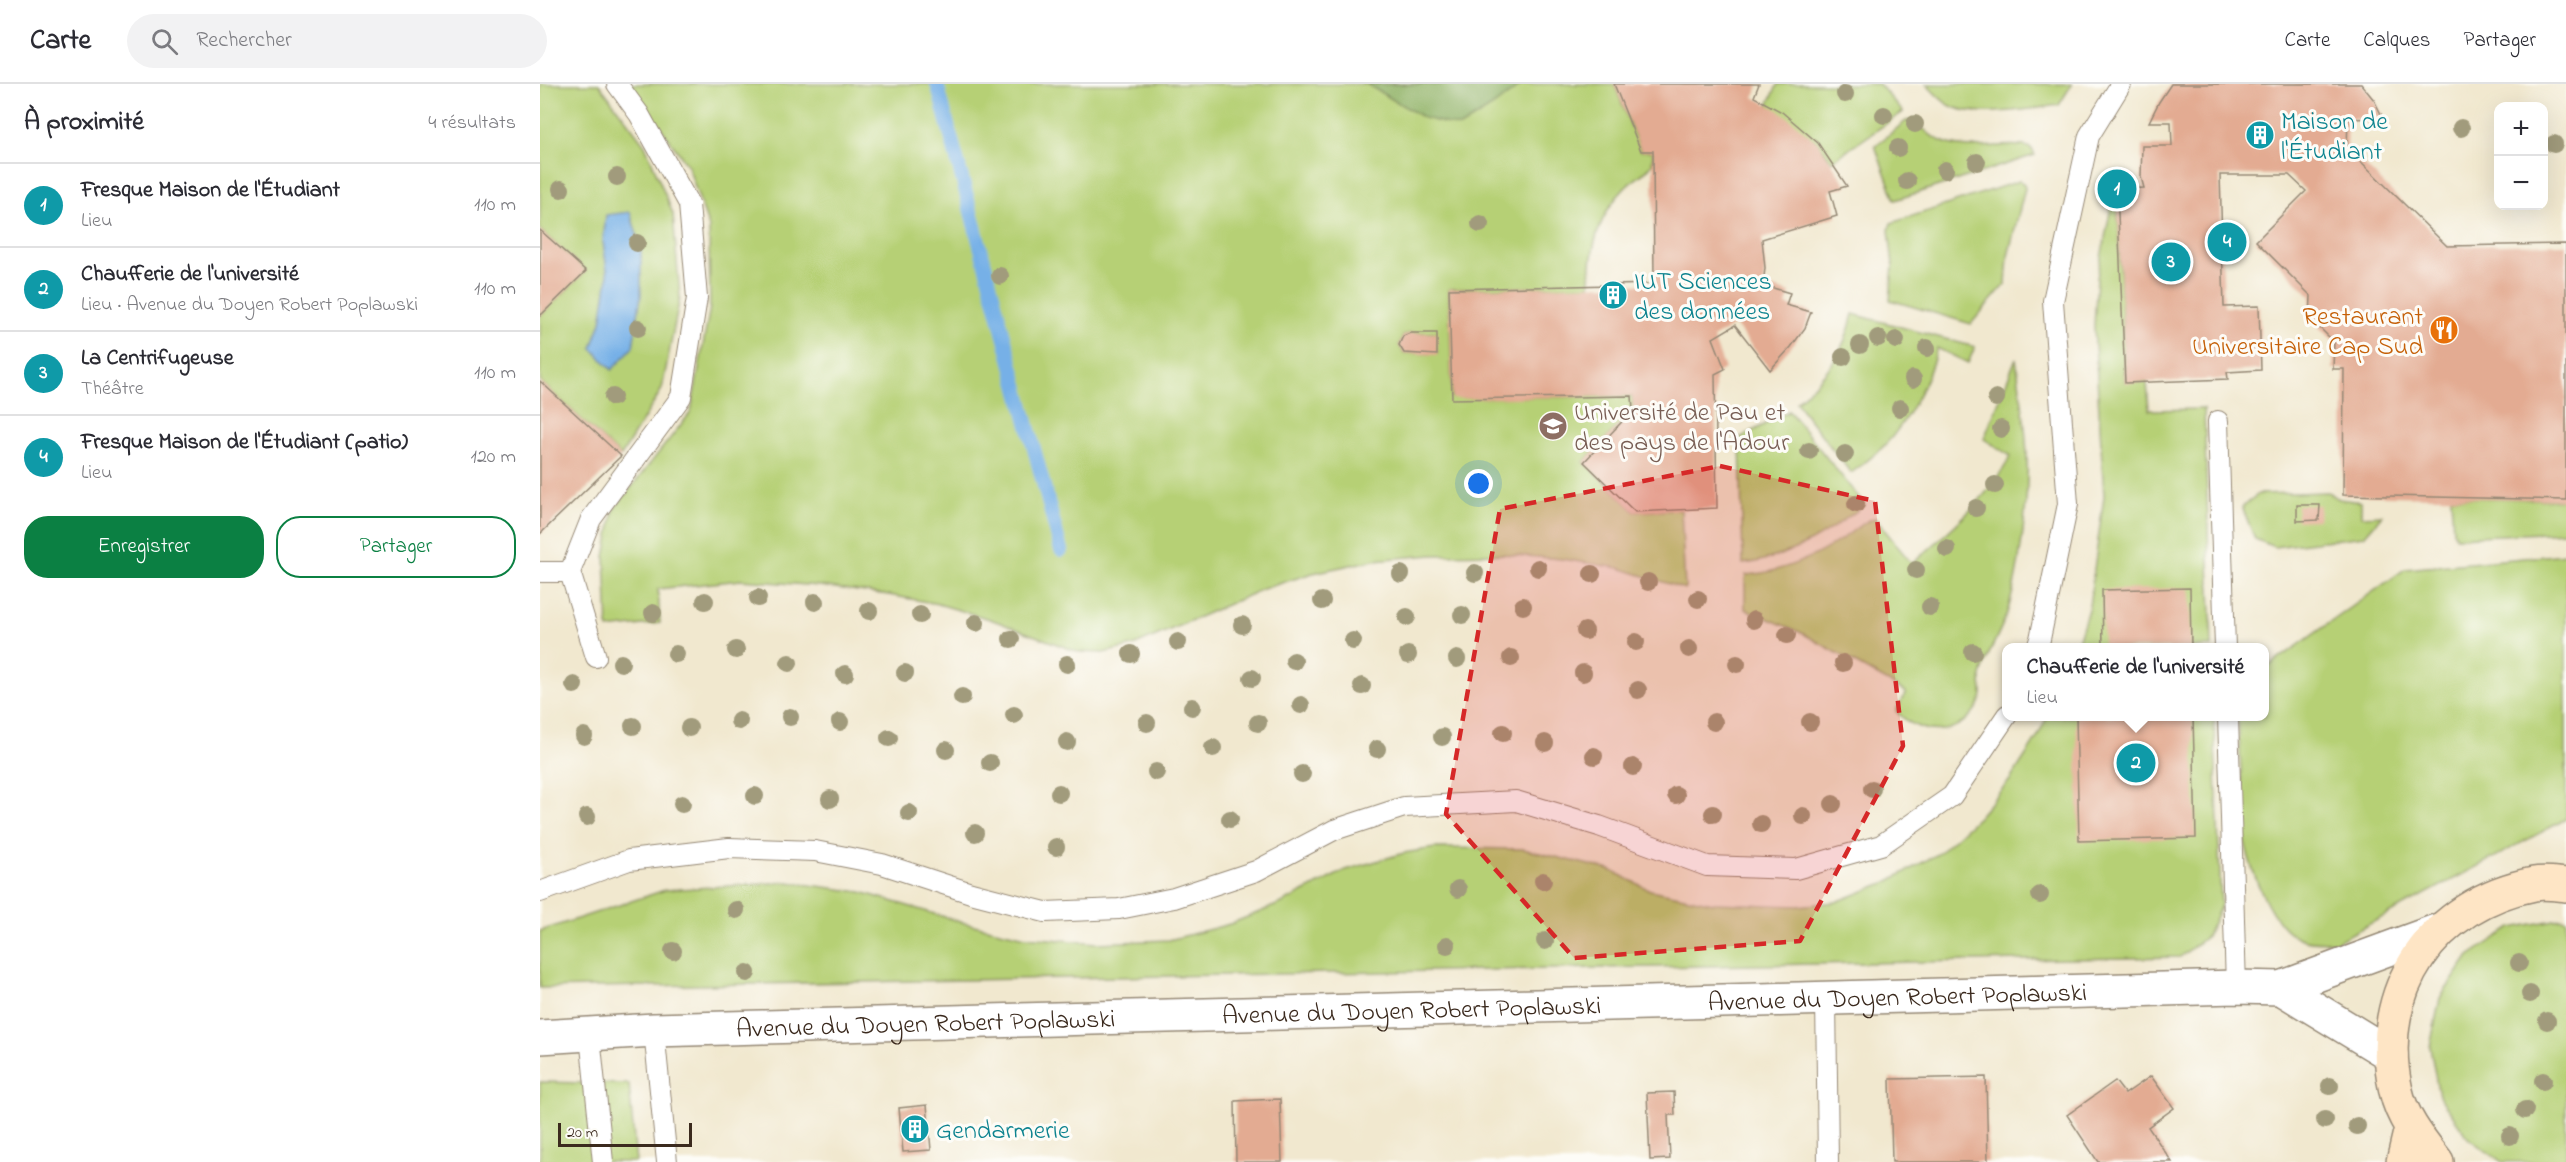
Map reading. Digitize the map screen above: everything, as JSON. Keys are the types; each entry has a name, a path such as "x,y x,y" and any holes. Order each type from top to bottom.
{"main road":[{"path":"2437,1162 2411,1128 2396,1092 2391,1055 2395,1009 2411,967 2439,930 2483,899 2536,884 2566,885"},
{"path":"2403,1162 2411,1128"}],"street":[{"name":"Avenue du Doyen Robert Poplawski","path":"540,1037 590,1036 654,1030 2236,987 2281,988 2439,930"},
{"path":"2281,988 2391,1055"}],"lane":[{"path":"596,657 570,572 591,519 681,397 697,298 689,204 639,114 617,84"},
{"path":"2039,643 2067,504 2053,301 2090,136 2121,84"},
{"path":"2218,421 2225,643"},
{"path":"540,572 570,572"},
{"path":"540,892 629,860 729,848 815,851 882,864 971,893 1045,912 1119,909 1174,898 1256,871 1334,830 1404,807 1516,801 1599,826 1707,866 1796,869 1881,845 1952,796 2003,721"},
{"path":"2228,721 2236,987"},
{"path":"1826,998 1828,1162"},
{"path":"654,1030 667,1162"},
{"path":"590,1036 603,1162"}],"highlighted area":[{"path":"1720,466 1875,501 1903,746 1800,941 1574,958 1446,814 1500,509"}],"green space":[{"path":"540,84 599,84 645,145 673,214 680,297 662,389 621,456 540,381 540,316 586,271 540,230"},
{"path":"630,84 1614,84 1641,151 1653,151 1652,164 1616,198 1602,221 1594,246 1590,286 1449,289 1452,398 1632,396 1633,410 1584,462 1635,512 1681,510 1685,589 1619,568 1562,559 1502,554 1432,555 1374,560 1313,573 1263,589 1133,646 1103,653 1078,652 990,619 938,604 820,586 741,580 658,589 660,623 608,629 605,557 614,509 691,412 710,307 709,228 688,166","holes":["1410,333 1436,333 1437,354 1404,353 1399,345 1403,336"]},
{"path":"1366,84 1522,84 1495,105 1460,127 1424,118"},
{"path":"1778,84 1879,84 1903,112 1832,161 1818,143 1768,105"},
{"path":"1926,84 2072,84 2059,105 1989,112 1961,110 1951,106"},
{"path":"1913,120 1932,136 1945,143 1967,147 2024,146 2031,148 2035,155 1895,200 1875,146 1906,121"},
{"path":"2019,181 2025,188 2008,256 2006,283 1971,324 1890,300 1893,265 1889,230 1891,223"},
{"path":"2117,189 2125,382 2147,382 2149,410 2204,409 2212,643 2078,643 2089,606 2104,496 2094,326 2097,278 2114,192"},
{"path":"1853,314 1975,347 1968,363 1937,348 1923,387 1901,425 1880,450 1851,473 1796,402 1825,373 1839,353"},
{"path":"2016,358 2026,436 2027,482 2021,548 2015,583 2004,621 1983,668 1982,696 1974,712 1954,727 1930,730 1918,727 1896,711 1906,692 1802,633 1745,609 1745,579 1746,575 1771,571 1810,558 1875,518 1912,564 1979,501 2002,472 2011,456 1984,439"},
{"path":"1789,411 1865,505 1808,543 1777,556 1743,564 1740,438"},
{"path":"2328,492 2339,499 2361,502 2361,516 2382,515 2364,536 2274,547 2255,539 2242,507 2258,494"},
{"path":"2451,497 2566,500 2566,532 2456,537 2453,531"},
{"path":"2566,554 2566,819 2336,942 2307,941 2289,932 2279,922 2263,896 2252,867 2245,842 2238,721 2269,721 2269,666 2405,569"},
{"path":"2045,721 2214,721 2221,905 2207,936 2180,957 540,988 540,931 665,890 788,882 861,892 965,923 1026,937 1097,943 1169,940 1230,924 1282,903 1346,870 1404,853 1435,848 1523,849 1610,870 1650,890 1713,903 1798,906 1836,902 1887,882 1938,854 1978,817 2010,780"},
{"path":"2560,919 2566,920 2566,1162 2502,1162 2468,1138 2439,1096 2430,1047 2440,998 2469,956 2511,928"},
{"path":"540,1082 629,1084 636,1162 540,1162"}],"water":[{"path":"630,212 641,248 641,295 633,347 612,370 592,348 601,322 608,277 603,242 606,215"}],"building":[{"name":"IUT Sciences des données","path":"1614,84 1759,84 1754,97 1782,112 1818,143 1847,186 1830,191 1837,216 1762,239 1765,268 1763,285 1790,293 1786,305 1811,312 1805,328 1791,347 1770,370 1735,325 1713,338 1725,369 1715,374 1717,508 1635,512 1584,462 1633,410 1632,396 1452,399 1449,289 1654,284 1653,151 1641,151"},
{"name":"Restaurant Universitaire Cap Sud","path":"2171,84 2361,84 2374,100 2383,118 2348,119 2347,148 2447,246 2566,244 2566,500 2343,495 2344,369 2333,369 2334,342 2310,318 2311,296 2256,241 2306,191 2289,175 2220,175 2224,307 2259,306 2261,370 2227,372 2228,379 2125,383 2117,189 2144,188 2141,177 2142,146 2172,146 2171,122 2149,122"},
{"path":"540,230 586,271 540,316"},
{"path":"1410,333 1437,333 1437,355 1404,353 1399,345 1403,336"},
{"path":"540,381 621,456 540,534"},
{"path":"2297,505 2320,505 2319,520 2297,521"},
{"path":"2190,588 2191,643 2103,643 2102,590"},
{"path":"2076,721 2193,721 2196,838 2079,841"},
{"path":"2151,1076 2174,1108 2148,1127 2172,1162 2098,1162 2067,1115 2115,1081 2125,1094"},
{"path":"1986,1077 1988,1162 1892,1162 1890,1079"},
{"path":"1674,1092 1675,1115 1668,1115 1670,1159 1650,1160 1647,1093"},
{"path":"1280,1099 1282,1162 1236,1162 1235,1101"},
{"name":"Gendarmerie","path":"927,1105 931,1150 903,1152 899,1108"}],"waterway":[{"path":"937,84 1061,550"}],"place":[{"name":"Maison de l'Étudiant","path":"2260,135"},
{"name":"Fresque Maison de l'Étudiant","path":"2117,189"},
{"name":"Fresque Maison de l'Étudiant (patio)","path":"2227,242"},
{"name":"La Centrifugeuse","path":"2171,262"},
{"name":"IUT Sciences des données","path":"1613,295"},
{"name":"Restaurant Universitaire Cap Sud","path":"2444,330"},
{"name":"Université de Pau et des pays de l'Adour","path":"1553,426"},
{"name":"Chaufferie de l'université","path":"2136,763"},
{"name":"Gendarmerie","path":"915,1129"}]}
